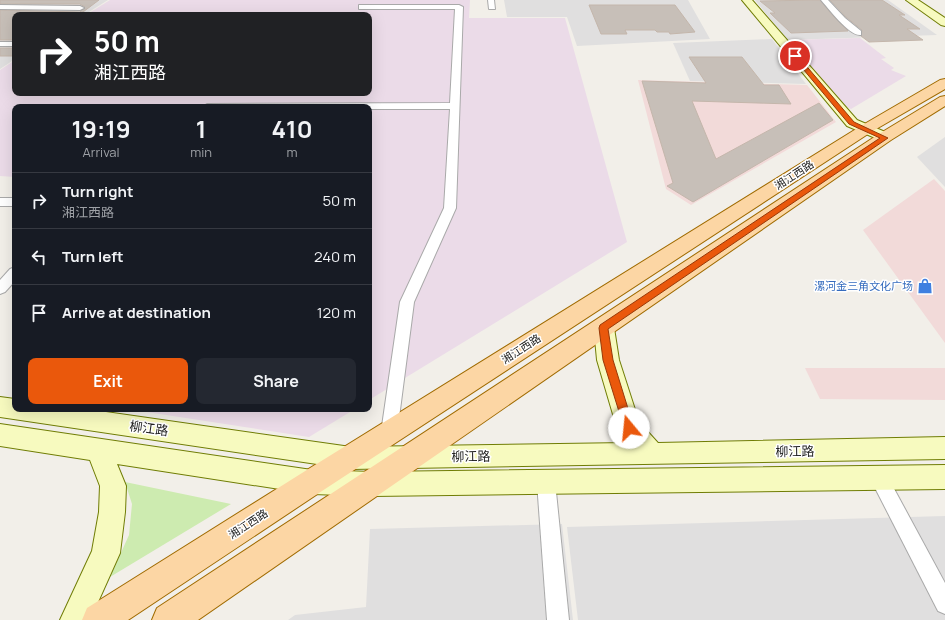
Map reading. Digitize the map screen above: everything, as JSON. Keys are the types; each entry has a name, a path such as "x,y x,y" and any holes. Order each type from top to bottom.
{"main road":[{"name":"湘江西路","path":"169,620 604,328 945,82"},
{"name":"湘江西路","path":"99,620 389,433 875,133 945,100"}],"street":[{"path":"747,0 852,123 875,133"},
{"path":"824,0 842,20 858,33"},
{"path":"912,0 945,24"},
{"path":"925,0 945,14"},
{"path":"0,7 80,8"},
{"path":"362,7 459,7 450,208 407,302 389,433"},
{"path":"0,44 12,44"},
{"path":"372,106 455,106"},
{"path":"0,202 12,202"},
{"path":"0,289 12,275"},
{"path":"604,328 608,360 629,428 652,454"},
{"name":"柳江路","path":"0,407 12,409"},
{"name":"柳江路","path":"34,412 351,458 945,448"},
{"path":"0,435 312,482 373,484 945,477"},
{"path":"74,620 106,553 112,512 113,486 99,450"},
{"path":"880,478 945,604"},
{"path":"546,482 558,620"}],"shaded area":[{"path":"0,0 108,0 89,12 12,12 12,61 0,69"},
{"path":"110,0 470,0 469,18 565,18 627,242 372,398 372,104 12,104 12,177 0,176 0,70 12,62 12,96 372,96 372,12 91,12"},
{"path":"504,0 688,0 710,39 577,46 567,17 507,17"},
{"path":"755,0 888,0 937,35 787,40"},
{"path":"860,38 886,58 881,59 894,68 891,70 906,76 851,109 840,104 788,40"},
{"path":"772,39 806,84 690,81 673,43"},
{"path":"638,80 807,85 836,122 691,205 666,189"},
{"path":"945,137 945,187 917,157"},
{"name":"漯河金三角文化广场","path":"934,179 945,191 945,343 863,230"},
{"path":"805,368 945,368 945,400 820,399"},
{"path":"146,412 350,412 309,437"},
{"path":"945,516 945,620 578,620 567,527"},
{"path":"562,524 573,620 288,620 295,615 366,607 370,529"}],"green space":[{"path":"125,482 231,504 110,577 129,535 132,504"}],"building":[{"path":"0,0 99,0 83,12 80,12 85,7 80,4 0,4"},
{"path":"820,0 848,31 791,33 770,13 775,13 760,1"},
{"path":"830,0 882,0 905,15 899,15 920,29 907,29 923,40 869,42 861,36 862,30 846,17"},
{"path":"589,5 675,5 695,32 670,34 669,32 657,32 655,30 625,30 627,34 601,34"},
{"path":"0,10 80,12 12,12 12,40 0,40"},
{"path":"0,48 12,48 12,56 0,56"},
{"path":"689,57 742,57 764,85 779,85 791,104 692,101 716,159 819,103 833,120 693,202 667,186 673,183 642,81 706,83"}],"place":[{"name":"漯河金三角文化广场","path":"925,286"}],"route":[{"path":"629,428 608,360 604,328 885,138 852,123 795,56"}]}
